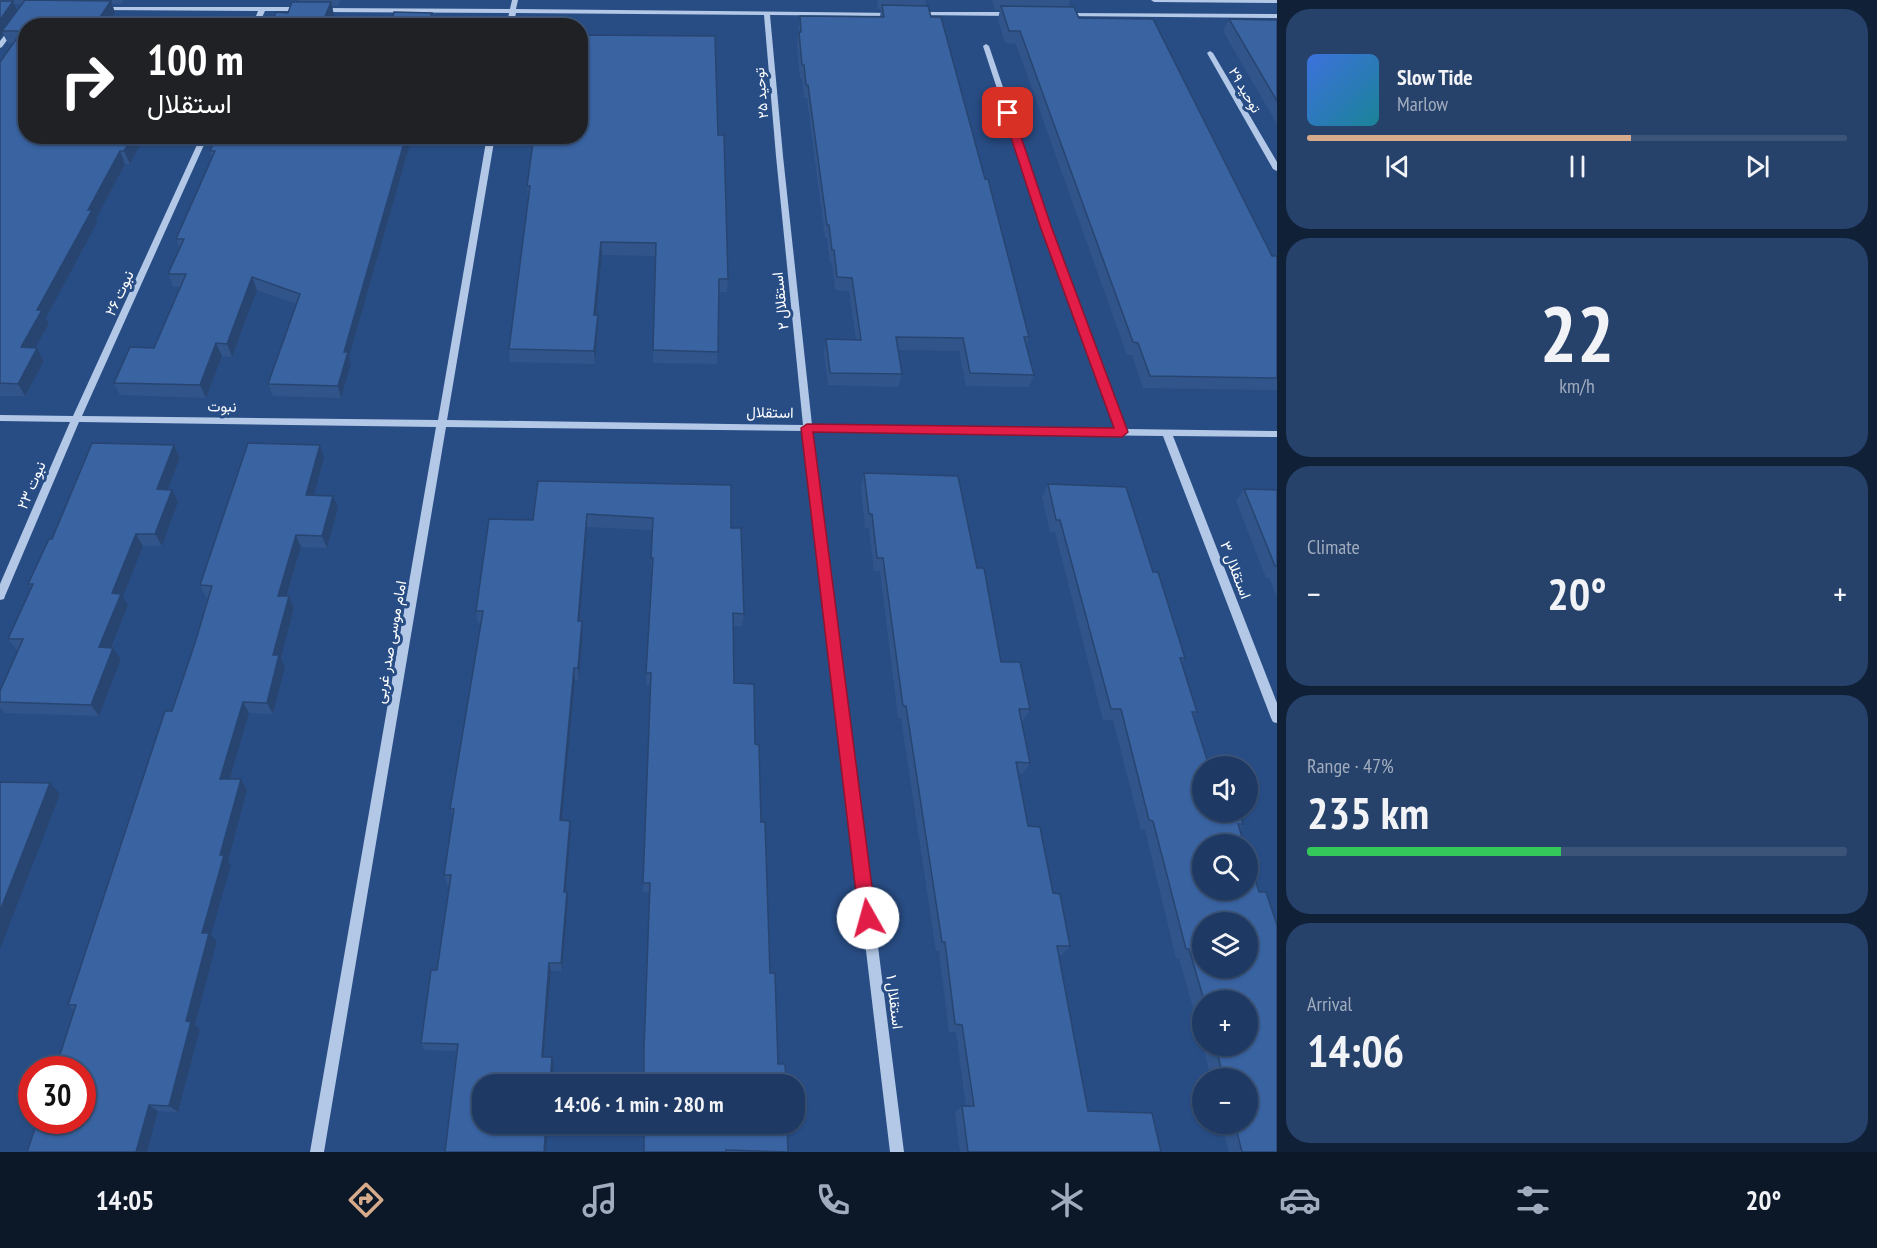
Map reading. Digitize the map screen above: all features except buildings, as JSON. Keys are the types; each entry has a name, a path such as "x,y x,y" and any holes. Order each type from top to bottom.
{"street":[{"path":"512,18 515,0"},
{"path":"1154,0 1277,1"},
{"path":"86,8 1023,15"},
{"path":"258,18 262,9"},
{"name":"توحید ۲۵","path":"767,13 780,171"},
{"path":"1058,15 1277,16"},
{"path":"0,46 18,20"},
{"path":"986,45 1046,226 1122,432"},
{"name":"توحید ۲۹","path":"1210,53 1277,169"},
{"name":"نبوت ۲۶","path":"76,419 201,144"},
{"name":"امام موسی صدر غربی","path":"317,1152 490,144"},
{"name":"استقلال ۲","path":"780,171 807,428"},
{"name":"نبوت","path":"0,418 443,423"},
{"name":"نبوت ۲۳","path":"0,596 76,419"},
{"name":"استقلال","path":"443,423 1277,434"},
{"name":"استقلال ۱","path":"807,428 897,1152"},
{"name":"استقلال ۳","path":"1167,433 1277,718"}],"route":[{"path":"868,918 807,428 1122,432 1046,226 1008,113"}]}
